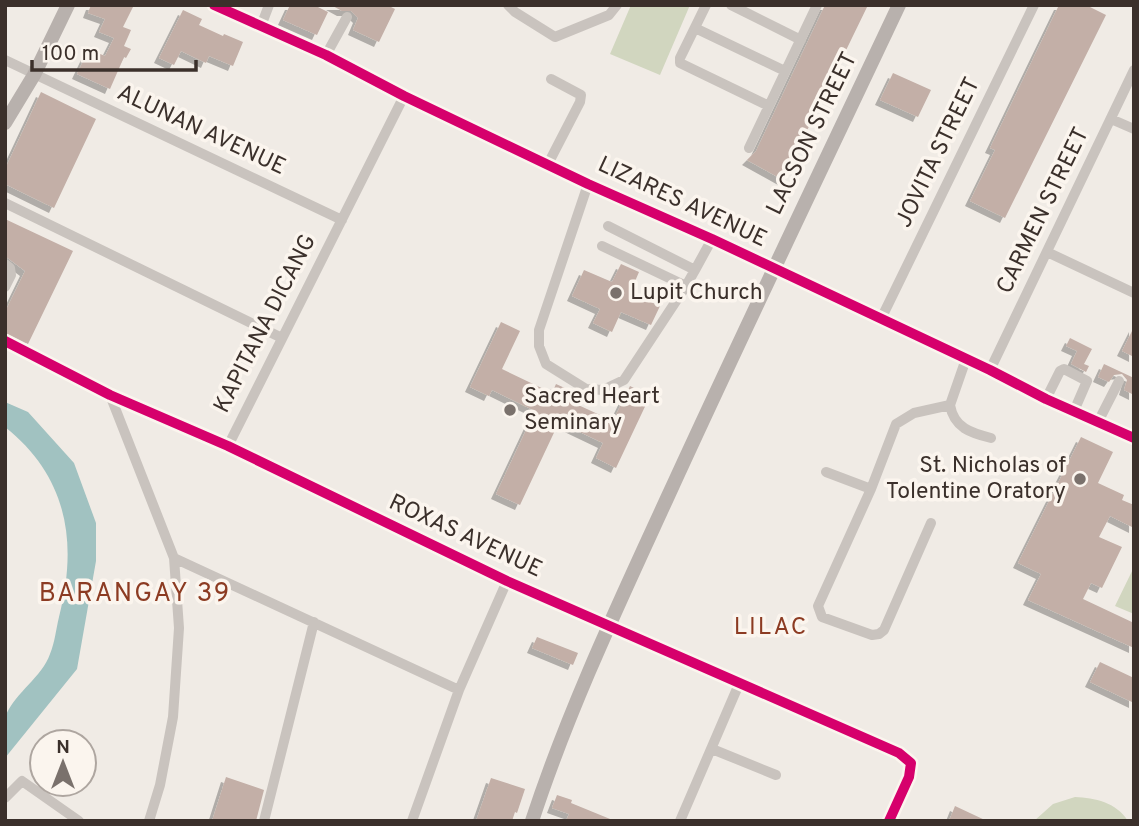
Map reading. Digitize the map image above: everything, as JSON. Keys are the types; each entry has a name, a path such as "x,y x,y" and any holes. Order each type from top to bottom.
{"main road":[{"path":"5,123 34,75 68,5"},
{"name":"LACSON STREET","path":"532,821 544,784 608,626 899,5"}],"street":[{"name":"LIZARES AVENUE","path":"214,5 326,55 404,96 588,184 712,239 1046,399 1134,438"},
{"path":"261,26 269,5"},
{"path":"508,5 555,37 609,15 617,5"},
{"path":"706,5 680,63 769,106"},
{"path":"731,5 801,40"},
{"name":"JOVITA STREET","path":"881,319 1034,5"},
{"path":"749,148 801,40 814,6"},
{"path":"326,55 347,16"},
{"path":"695,28 785,71"},
{"name":"ALUNAN AVENUE","path":"5,60 342,220"},
{"name":"CARMEN STREET","path":"990,370 1134,70"},
{"path":"548,164 580,102 581,95 551,79"},
{"name":"KAPITANA DICANG","path":"228,446 404,96"},
{"path":"1111,119 1134,129"},
{"path":"588,184 539,330 539,346 546,364 586,389 603,390 624,380 686,286 712,239"},
{"path":"5,203 282,338"},
{"path":"608,226 695,270"},
{"path":"602,246 686,286"},
{"path":"1047,252 1134,293"},
{"path":"5,264 10,268 11,275 6,286"},
{"name":"ROXAS AVENUE","path":"5,341 110,395 228,446 507,581 899,753 911,763 909,776 889,821"},
{"path":"965,359 950,405 954,418 963,429 991,438"},
{"path":"1046,399 1060,371 1064,369 1087,381 1074,411"},
{"path":"1098,422 1119,381"},
{"path":"110,395 174,558 179,628 173,717 160,785 149,821"},
{"path":"931,523 884,629 879,634 872,635 822,617 818,607 871,489 896,424 914,413 950,405"},
{"path":"826,472 871,489"},
{"path":"174,558 459,690"},
{"path":"412,821 459,690 507,581"},
{"path":"264,821 314,622"},
{"path":"680,821 739,684"},
{"path":"712,749 776,775"},
{"path":"5,798 22,781 79,821"}],"green space":[{"path":"631,5 690,5 660,75 610,54"},
{"path":"1134,567 1134,614 1115,606"},
{"path":"1075,797 1090,798 1111,805 1128,821 1034,821 1053,804"}],"water":[{"path":"5,402 28,412 74,463 96,523 96,561 77,669 5,758 6,715 41,670 54,640 65,590 67,538 63,513 43,467 26,446 5,427"}],"building":[{"path":"91,5 134,5 123,27 131,30 124,46 131,49 126,58 124,57 110,89 77,74 86,55 90,57 93,51 105,56 114,38 99,32 105,19 88,13"},
{"path":"290,5 314,5 328,12 317,35 283,20"},
{"path":"331,5 387,5 395,9 379,42 353,30 358,18 351,11 342,11"},
{"path":"825,5 868,5 783,180 747,160 756,151"},
{"path":"1059,5 1086,5 1106,15 1005,218 970,201 995,150 990,148"},
{"path":"183,10 202,19 199,25 243,42 233,66 209,56 206,63 181,51 174,65 159,58"},
{"path":"893,73 931,90 918,117 880,100"},
{"path":"41,92 96,119 54,208 5,184 5,169"},
{"path":"5,219 73,251 28,344 5,333 5,312 25,271 5,256"},
{"path":"621,264 639,272 630,293 660,306 651,325 621,312 612,332 593,323 600,309 572,296 584,270 612,282"},
{"path":"501,322 520,331 502,369 552,393 556,384 567,389 563,398 613,421 630,386 650,396 616,468 596,458 603,443 559,422 520,505 496,494 535,411 492,390 489,396 470,387"},
{"path":"1134,327 1134,357 1122,351"},
{"path":"1070,338 1092,349 1084,364 1089,366 1086,372 1071,364 1077,351 1066,346"},
{"path":"1104,364 1134,378 1134,395 1124,390 1127,380 1122,374 1114,375 1109,382 1098,377"},
{"path":"1081,437 1113,452 1098,483 1124,495 1122,500 1134,505 1134,528 1110,516 1099,537 1122,547 1102,588 1091,583 1083,599 1134,623 1134,648 1028,600 1041,574 1018,563"},
{"path":"537,637 578,653 573,665 532,648"},
{"path":"1100,662 1134,678 1134,703 1090,682"},
{"path":"226,777 264,790 256,821 212,821"},
{"path":"491,778 525,789 512,821 476,821"},
{"path":"557,795 615,821 566,821 569,814 552,808"},
{"path":"955,806 987,821 949,821"}],"cycle path":[{"path":"214,5 326,55 404,96 588,184 712,239 1046,399 1134,438"},
{"path":"5,341 110,395 228,446 507,581 899,753 911,763 909,777 889,821"}],"place":[{"name":"Lupit Church","path":"616,293"},
{"name":"Sacred Heart Seminary","path":"510,410"},
{"name":"St. Nicholas of Tolentine Oratory","path":"1080,479"}],"district":[{"name":"BARANGAY 39","path":"135,594"},
{"name":"LILAC","path":"771,628"}]}
